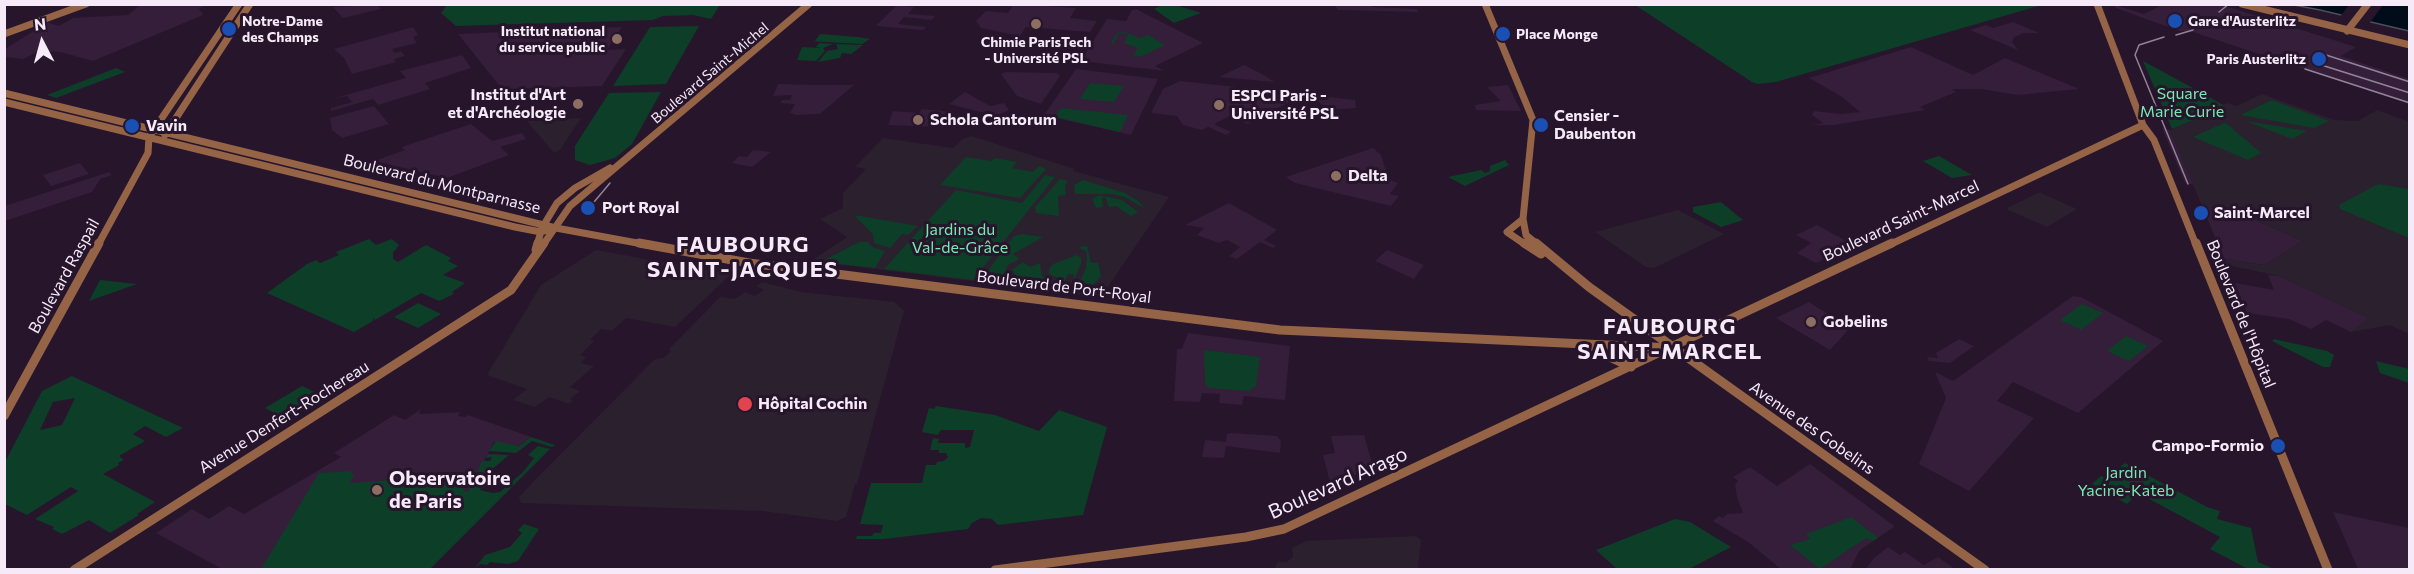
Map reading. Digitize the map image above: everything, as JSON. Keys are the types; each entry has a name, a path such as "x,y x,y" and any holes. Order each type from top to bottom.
{"main road":[{"path":"4,33 87,4"},
{"path":"149,137 239,4"},
{"name":"Boulevard Raspail","path":"4,416 149,150 161,140 250,4"},
{"name":"Boulevard Saint-Michel","path":"626,160 809,4"},
{"path":"1485,4 1533,120 1523,219"},
{"name":"Boulevard de l'Hôpital","path":"2097,4 2143,125 2154,140 2328,570"},
{"path":"2242,4 2409,45"},
{"path":"2348,29 2368,4"},
{"name":"Boulevard du Montparnasse","path":"4,93 166,132 542,229"},
{"name":"Boulevard du Montparnasse","path":"4,100 14,95"},
{"name":"Boulevard du Montparnasse","path":"4,100 161,140 542,229 556,228"},
{"name":"Boulevard Saint-Marcel","path":"1673,348 1691,335 2143,125"},
{"name":"Boulevard Raspail","path":"149,137 149,150"},
{"path":"536,253 570,206 626,160"},
{"path":"536,253 542,229 565,195 626,160"},
{"name":"Avenue des Gobelins","path":"1564,268 1526,235 1523,219 1507,232 1564,268 1985,570"},
{"name":"Boulevard de Port-Royal","path":"556,228 756,264 1280,330 1673,348"},
{"name":"Avenue Denfert-Rochereau","path":"74,570 511,290 536,253"},
{"name":"Boulevard de Port-Royal","path":"1572,343 1605,352 1631,367"},
{"name":"Boulevard Arago","path":"995,570 1271,533 1673,348"}],"shaded area":[{"name":"Chimie ParisTech - Université PSL","path":"1014,4 1076,8 1070,18 1097,21 1090,32 1026,27 1020,36 981,28 976,21 986,11 1008,13"},
{"path":"140,5 208,5 199,8 203,15 93,61 60,52 39,51 23,59 5,57 5,49 40,27 36,26 46,22 59,26 73,18 128,15"},
{"path":"378,5 381,9 343,18 333,7"},
{"path":"897,5 914,7 908,14 935,16 932,20 904,17 898,24 926,27 923,30 876,26"},
{"path":"1334,5 1371,5 1372,7 1417,9 1418,12 1338,10"},
{"name":"Gare d'Austerlitz","path":"2115,5 2144,14 2162,5 2222,5 2356,47 2341,56 2409,79 2409,104 2193,32 2180,31 2116,8"},
{"path":"1136,9 1203,43 1155,66 1165,71 1081,61 1107,19 1126,21 1132,10"},
{"path":"2013,22 2039,33 2024,33 2014,37 2012,42 2018,50 1970,30 1986,25 1993,28"},
{"path":"413,27 418,35 413,37 417,43 392,49 395,53 401,51 405,56 394,59 396,62 352,74 344,58 334,49"},
{"path":"622,27 607,50 626,49 602,86 502,89 458,34"},
{"path":"1911,47 1973,75 2005,58 2079,89 2018,95 1980,89 1952,89 1956,92 1920,107 1925,110 1834,125 1812,125 1823,123 1812,115 1814,111 1841,114 1860,112 1842,97 1809,78"},
{"path":"462,55 471,68 425,83 430,89 378,105 373,99 331,111 331,108 352,102 347,96 332,99 406,78 400,71"},
{"path":"1244,65 1260,73 1275,82 1219,77"},
{"path":"1076,69 1158,79 1131,135 1044,115"},
{"path":"1006,72 1057,73 1060,76 1041,104 1017,96 1001,74"},
{"name":"ESPCI Paris - Université PSL","path":"1180,81 1295,93 1299,97 1247,124 1230,116 1214,124 1231,132 1226,135 1208,127 1202,130 1183,125 1177,116 1151,113 1163,89"},
{"path":"778,84 854,85 820,114 796,115 790,113 795,104 780,103 783,100 790,100 792,95 773,96"},
{"path":"1508,85 1521,111 1476,110 1475,105 1501,101 1487,87"},
{"path":"965,92 990,106 1004,103 1009,110 996,116 949,104"},
{"path":"2262,94 2334,120 2358,121 2377,110 2409,122 2409,334 2390,325 2351,332 2369,318 2279,276 2227,265 2224,259 2264,265 2303,241 2237,212 2202,206 2170,130 2206,115 2205,113 2216,107 2228,103 2237,106"},
{"path":"1319,96 1355,100 1356,108 1328,110 1315,99"},
{"path":"374,106 389,124 342,138 332,130 330,118"},
{"name":"Schola Cantorum","path":"922,109 953,112 940,127 888,125 893,111 919,113"},
{"path":"581,118 560,150 554,153 527,121"},
{"path":"471,124 492,141 522,133 526,139 500,147 509,155 447,178 374,161 405,150 402,147"},
{"path":"2162,128 2170,130 2194,185 2185,183"},
{"path":"971,136 1075,169 1073,171 1169,197 1101,297 811,261 847,237 820,219 843,208 843,193 866,169 855,167 883,138 953,148 963,139"},
{"name":"Delta","path":"1373,148 1381,155 1386,171 1384,178 1398,183 1390,194 1399,196 1391,206 1295,183 1286,177"},
{"path":"753,150 771,152 752,167 732,163 739,156 747,157"},
{"path":"80,163 89,174 51,186 43,175"},
{"path":"109,172 112,175 100,179 92,192 5,221 5,206"},
{"path":"2040,192 2077,209 2047,227 2008,210 2007,208"},
{"path":"1229,203 1277,230 1264,240 1276,246 1273,248 1260,242 1237,259 1229,256 1240,247 1227,240 1219,243 1197,235 1204,228 1185,225"},
{"path":"2202,206 2237,212 2303,241 2264,265 2224,259"},
{"path":"1678,210 1724,234 1654,268 1646,267 1595,232"},
{"path":"1817,225 1854,246 1816,263 1797,253 1811,243 1796,235"},
{"path":"596,250 729,276 675,327 626,318 612,331 601,329 590,340 594,341 580,355 586,357 581,363 594,366 570,387 580,391 570,399 573,401 569,404 549,397 535,407 513,400 527,389 487,375 541,285"},
{"path":"1387,250 1424,265 1414,279 1375,261"},
{"path":"2268,275 2279,276 2370,318 2351,332 2326,320 2311,329 2289,319 2247,313 2235,283 2274,290"},
{"name":"Hôpital Cochin","path":"762,282 801,292 894,302 904,311 846,517 837,521 762,511 521,503 519,497 534,481 654,360 665,357 671,351 669,349 720,297 735,299 745,292 754,296 764,290 756,286"},
{"path":"2073,296 2081,297 2163,341 2078,413 2013,382 1997,401 2034,418 1969,491 1919,464 1946,398 1935,372 1953,381"},
{"name":"Gobelins","path":"1809,302 1850,328 1830,350 1776,318"},
{"path":"1188,333 1290,346 1285,400 1244,396 1242,405 1219,403 1220,394 1202,393 1200,402 1174,401 1177,349 1182,349"},
{"path":"1959,339 1974,346 1950,363 1929,361 1927,357 1938,358 1936,353"},
{"name":"Observatoire de Paris","path":"421,409 419,414 460,412 458,416 468,415 531,437 519,446 494,442 468,492 345,569 222,569 156,533 192,509 209,519 229,506 244,514 341,457 334,453 394,415 405,420"},
{"path":"1227,434 1277,436 1281,441 1280,453 1226,446 1224,458 1202,457 1205,440 1226,442"},
{"path":"1364,435 1373,467 1331,486 1323,455 1335,453 1331,436"},
{"path":"1810,464 1894,527 1860,550 1850,569 1782,570 1748,542 1713,521 1719,516 1723,518 1727,514 1743,513 1737,497 1735,484 1738,481 1733,477 1750,467 1777,486"},
{"path":"2333,512 2409,528 2409,569 2358,569"},
{"path":"1416,536 1421,540 1418,569 1274,569 1278,562 1286,562 1293,557 1292,548 1306,541"},
{"path":"1888,547 1900,555 1905,552 1924,565 1938,557 1955,569 1866,569 1874,558"}],"green space":[{"path":"447,5 720,5 711,19 693,15 663,16 653,20 456,26 441,13"},
{"path":"1162,5 1175,5 1201,13 1174,23 1154,9"},
{"path":"1635,5 2042,5 1776,82 1758,84"},
{"path":"699,26 666,84 613,86 650,27"},
{"path":"1117,33 1128,33 1118,34 1114,44 1111,43"},
{"path":"1129,33 1139,38 1148,35 1165,45 1142,56 1132,57 1138,48 1124,43"},
{"path":"820,34 870,39 862,44 807,41 815,41"},
{"path":"819,43 833,44 823,48 825,51 816,61 797,60 802,47 821,48 816,47"},
{"path":"836,44 863,45 851,54 842,53 840,58 818,62 827,51 838,49"},
{"name":"Square Marie Curie","path":"2143,61 2223,105 2222,108 2212,109 2206,112 2208,114 2172,129"},
{"path":"116,68 125,72 56,98 47,95"},
{"path":"1090,83 1124,86 1114,102 1080,99"},
{"path":"661,92 632,144 615,158 590,165 575,160 575,146 609,93"},
{"path":"2272,100 2329,121 2314,128 2240,115"},
{"path":"1061,108 1128,115 1120,132 1055,117"},
{"path":"2246,121 2307,131 2292,139"},
{"path":"2224,123 2261,153 2248,160 2193,137"},
{"path":"1939,156 1972,175 1952,178 1923,161"},
{"path":"966,157 991,161 995,158 1017,162 1012,168 1033,172 1039,166 1046,169 1020,198 940,185"},
{"path":"1505,160 1509,165 1465,186 1448,177 1481,170 1485,173 1490,171 1490,166"},
{"name":"Jardins du Val-de-Grâce","path":"1045,175 1055,177 973,280 884,269 956,190 1022,203"},
{"path":"1060,179 1068,181 1065,186 1066,195 1058,196 1059,216 1036,213 1035,207"},
{"path":"1083,180 1125,193 1138,201 1145,209 1127,198 1113,194 1075,194 1074,185"},
{"path":"2378,184 2409,189 2409,238 2340,209 2339,205"},
{"path":"1099,195 1122,200 1138,212 1131,216 1116,206 1109,207 1105,197 1102,198 1103,207 1096,208 1092,199"},
{"path":"1721,202 1743,220 1721,227 1693,212 1693,207"},
{"path":"854,215 918,226 908,235 902,234 890,248 874,243 873,234"},
{"path":"1022,234 1043,237 1013,254 1019,259 1008,265 1004,275 986,273 1014,236"},
{"path":"369,239 376,245 392,239 399,245 393,253 393,259 398,262 426,245 451,258 448,261 458,266 443,275 465,283 452,292 454,294 439,301 421,293 375,320 373,318 373,321 354,332 267,293 307,264 316,260 320,263 339,255 336,252"},
{"path":"859,242 868,242 872,247 885,251 875,268 821,262"},
{"path":"1087,246 1091,263 1098,263 1101,276 1094,284 1079,283 1086,268 1087,257 1086,251 1078,247"},
{"path":"1077,255 1081,258 1081,264 1073,282 1074,275 1068,274 1065,281 1049,274 1049,269 1053,264"},
{"path":"1023,262 1030,267 1040,263 1042,276 1057,283 1017,277 1012,270"},
{"path":"100,280 137,284 89,301"},
{"path":"418,303 441,314 418,328 394,317"},
{"path":"2082,304 2103,313 2081,330 2060,320"},
{"path":"2126,336 2148,346 2129,361 2107,351"},
{"path":"2274,339 2327,351 2334,355 2330,367 2323,367 2272,341"},
{"path":"1204,350 1260,357 1256,386 1249,391 1208,388 1205,383"},
{"path":"2376,361 2409,369 2409,383 2380,373"},
{"path":"72,376 183,428 166,437 145,426 133,434 145,441 119,456 124,460 103,474 155,502 110,533 89,520 62,534 52,529 54,527 35,519 78,491 71,487 27,515 5,504 5,462 42,391","holes":["75,398 62,425 40,430 53,402"]},
{"path":"302,386 321,395 313,397 287,413 289,415 284,418 265,408"},
{"path":"936,406 995,415 1039,431 1059,410 1107,427 1083,515 998,525 992,519 981,518 972,523 968,529 884,539 856,539 857,536 872,536 874,533 881,533 883,525 860,524 871,483 922,483 926,465 936,465 937,462 944,461 948,457 946,453 939,453 939,450 930,450 933,438 939,439 938,443 965,443 965,448 970,447 974,430 941,430 938,435 922,432 929,408 934,409"},
{"path":"531,437 555,445 552,447 532,441 516,453 489,451 496,441 519,446"},
{"path":"538,446 550,449 430,569 261,569 319,473 352,471 351,474 354,475 350,483 395,480 394,482 399,483 412,479 458,476 464,491 468,492 482,461 490,461 492,457 486,458 488,454 509,455 477,485 481,487 480,490 493,493 500,492 523,472 534,458 528,455"},
{"name":"Jardin Yacine-Kateb","path":"2125,463 2207,507 2220,511 2217,519 2251,528 2258,562 2274,569 2248,569 2210,549 2220,537 2138,493 2127,504 2092,484 2101,476 2106,478"},
{"path":"1851,517 1878,538 1873,541 1866,538 1820,569 1790,545 1810,539 1806,534"},
{"path":"1675,519 1690,522 1731,547 1687,570 1617,569 1596,550"},
{"path":"524,524 539,529 518,561 508,564 490,562 487,565 480,564 475,568 485,555 510,547 522,533 518,530"}],"water":[{"path":"2294,5 2409,5 2409,31 2320,10"}],"pier":[{"path":"2349,5 2383,5 2368,25 2339,18"}],"railway":[{"path":"2219,12 2229,4"},
{"path":"2176,35 2193,30"},
{"path":"2164,37 2139,45 2135,55 2188,184"},
{"path":"2326,55 2410,82"},
{"path":"2315,63 2410,93"},
{"path":"2305,69 2410,103"},
{"path":"589,208 610,183"}],"place":[{"name":"Gare d'Austerlitz","path":"2175,21"},
{"name":"Chimie ParisTech - Université PSL","path":"1036,24"},
{"name":"Notre-Dame des Champs","path":"229,29"},
{"name":"Place Monge","path":"1503,34"},
{"name":"Institut national du service public","path":"617,39"},
{"name":"Paris Austerlitz","path":"2319,59"},
{"name":"Institut d'Art et d'Archéologie","path":"578,104"},
{"name":"ESPCI Paris - Université PSL","path":"1219,105"},
{"name":"Schola Cantorum","path":"918,120"},
{"name":"Censier - Daubenton","path":"1541,125"},
{"name":"Vavin","path":"132,126"},
{"name":"Delta","path":"1336,176"},
{"name":"Port Royal","path":"588,208"},
{"name":"Saint-Marcel","path":"2201,213"},
{"name":"Gobelins","path":"1811,322"},
{"name":"Hôpital Cochin","path":"745,404"},
{"name":"Campo-Formio","path":"2278,446"},
{"name":"Observatoire de Paris","path":"377,490"}],"district":[{"name":"FAUBOURG SAINT-JACQUES","path":"743,258"},
{"name":"FAUBOURG SAINT-MARCEL","path":"1670,340"}]}
